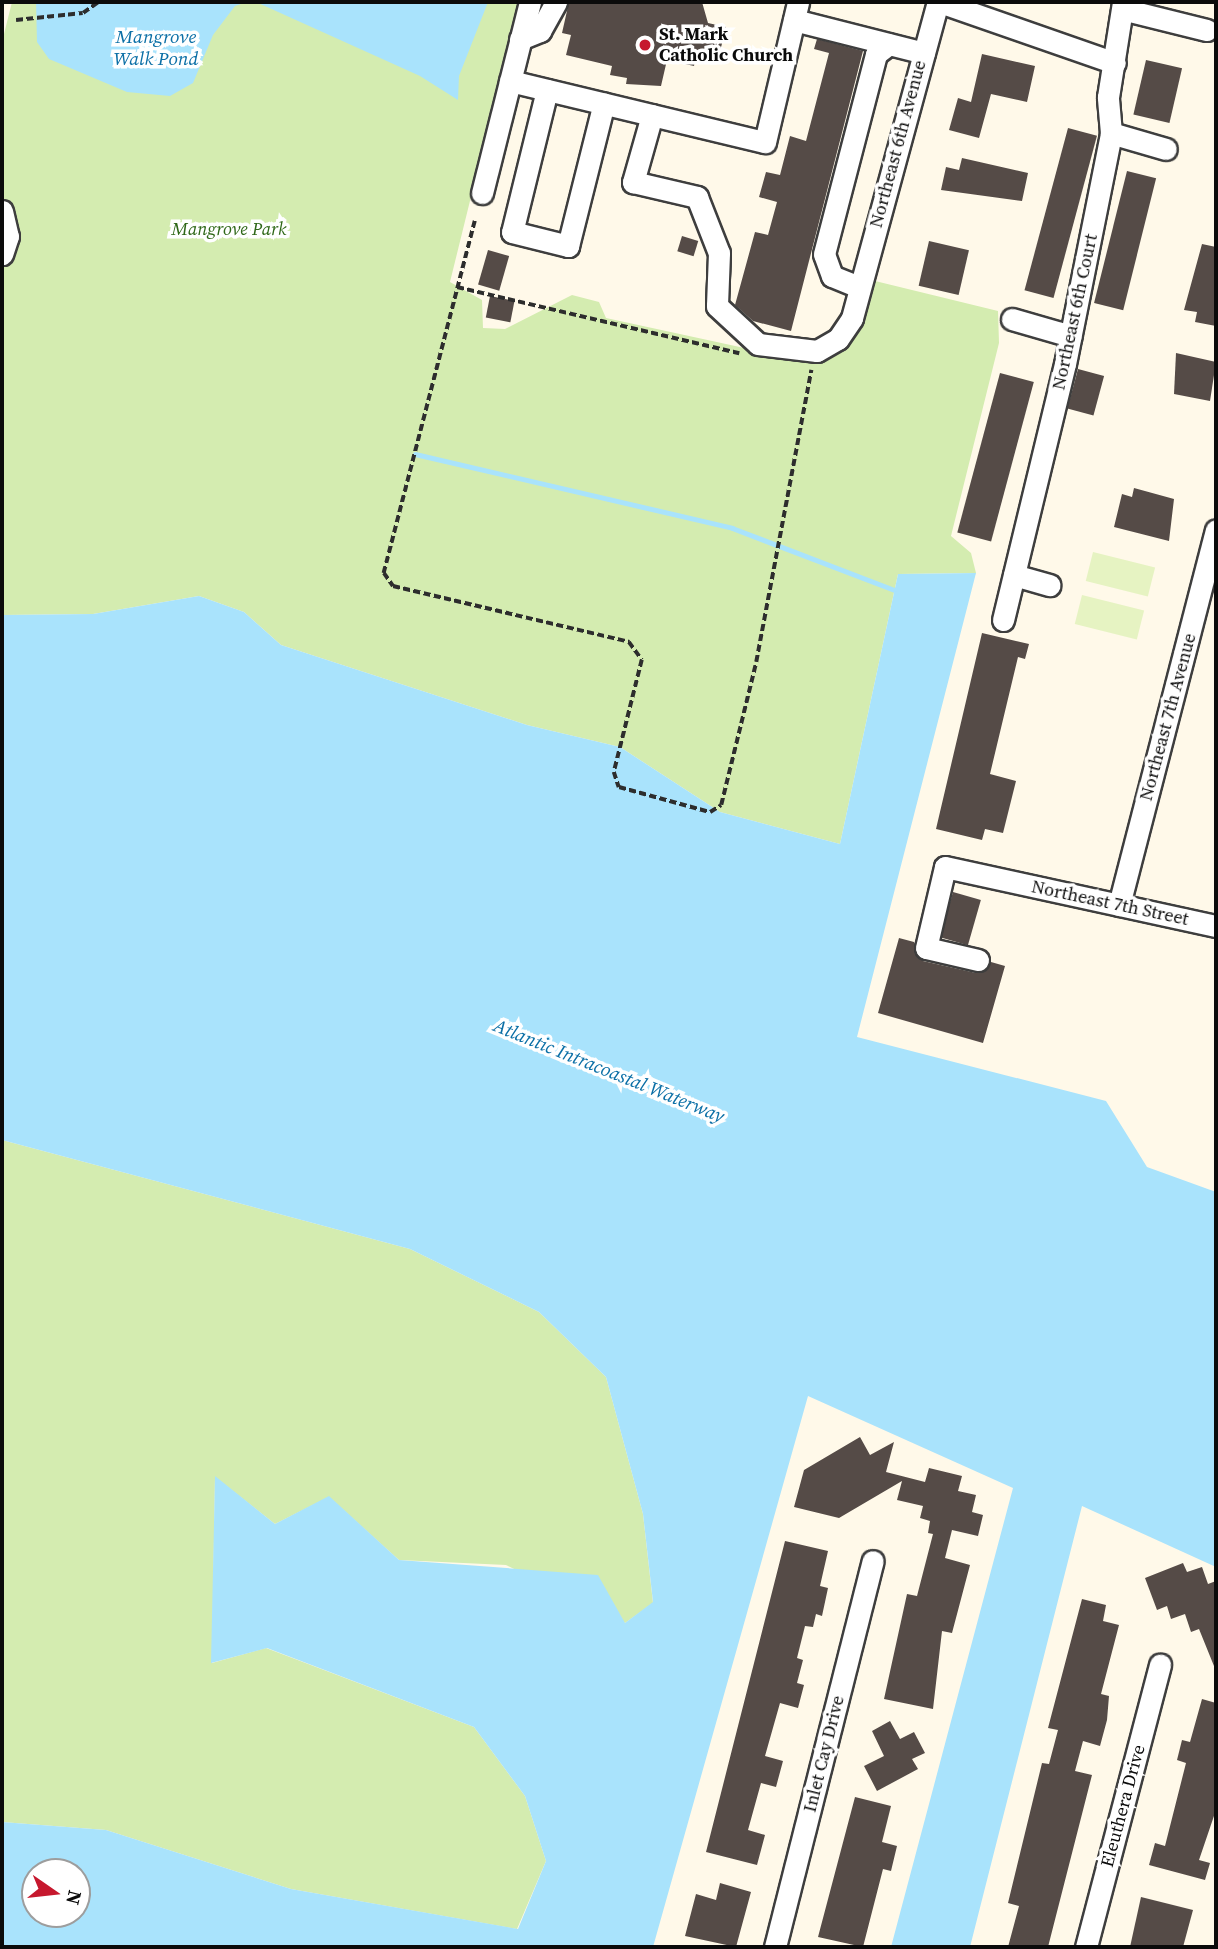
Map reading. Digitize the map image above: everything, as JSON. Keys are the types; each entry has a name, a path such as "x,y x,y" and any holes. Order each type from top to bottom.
{"street":[{"path":"482,193 530,2"},
{"path":"520,39 540,31 556,2"},
{"path":"939,2 1115,64"},
{"name":"Northeast 6th Avenue","path":"652,115 633,182 697,197 719,253 718,306 735,329 785,351 817,351 838,339 859,287 939,2"},
{"path":"1124,6 1207,30"},
{"name":"Northeast 6th Court","path":"1003,620 1070,336 1111,133 1108,97 1124,6"},
{"path":"510,81 765,142 796,11 889,44 923,53"},
{"path":"859,287 832,276 824,254 876,54 889,44"},
{"path":"547,90 512,232 568,246 604,103"},
{"path":"1111,133 1166,149"},
{"path":"2,211 8,236 2,254"},
{"path":"1012,319 1070,336"},
{"name":"Northeast 7th Avenue","path":"1119,905 1216,530"},
{"path":"1014,575 1049,585"},
{"name":"Northeast 7th Street","path":"978,960 926,948 945,867 1216,926"},
{"name":"Inlet Cay Drive","path":"775,1947 873,1561"},
{"name":"Eleuthera Drive","path":"1086,1947 1160,1665"}],"path":[{"path":"16,20 83,13 98,2"},
{"path":"475,221 384,573 393,586 629,642 642,660 614,772 619,787 710,812 721,805 756,662 813,370 799,367"},
{"path":"457,288 747,355"}],"green space":[{"name":"Mangrove Park","path":"12,2 519,2 450,282 482,300 483,328 505,329 572,295 599,302 606,318 805,361 831,354 859,330 871,280 998,311 999,343 951,536 971,553 976,573 898,574 840,844 720,812 620,747 527,725 281,645 244,612 199,596 93,614 2,615 2,42"},
{"path":"1093,552 1155,567 1148,597 1086,581"},
{"path":"1082,595 1144,610 1137,640 1075,624"},
{"path":"2,1140 410,1249 539,1312 606,1377 643,1514 653,1603 625,1623 506,1565 399,1560 329,1497 275,1524 215,1477 212,1663 266,1648 474,1727 525,1796 546,1861 517,1929 291,1889 106,1830 2,1822"}],"water":[{"name":"Mangrove Walk Pond","path":"36,2 247,2 235,6 213,35 193,83 170,96 127,92 49,59 37,42"},
{"path":"256,2 488,2 459,76 458,100 420,76"},
{"name":"Atlantic Intracoastal Waterway","path":"976,573 857,1037 1106,1101 1147,1167 1216,1192 1216,1567 1082,1506 970,1947 891,1947 1013,1488 808,1396 653,1947 2,1947 2,1822 106,1830 291,1889 518,1929 546,1861 525,1796 474,1727 267,1648 211,1663 215,1476 275,1524 329,1496 399,1560 598,1575 625,1623 653,1602 643,1514 606,1377 539,1312 410,1249 2,1140 2,615 93,614 199,596 244,612 281,645 527,725 620,747 720,812 840,844 898,574"}],"building":[{"name":"St. Mark Catholic Church","path":"569,2 702,2 708,23 726,27 718,60 696,55 694,66 667,60 661,86 626,84 627,78 610,75 612,66 566,55 571,35 562,33"},
{"path":"817,39 863,51 791,331 753,321 735,305 755,232 768,235 777,202 759,197 766,172 780,175 790,136 806,141 829,53 814,49"},
{"path":"982,54 1035,66 1027,102 991,94 979,138 949,130 958,98 971,102"},
{"path":"1146,60 1182,68 1169,123 1133,115"},
{"path":"1068,128 1097,136 1053,298 1025,290"},
{"path":"962,158 1028,173 1022,201 941,190 946,167 959,170"},
{"path":"1127,171 1156,178 1123,310 1094,303"},
{"path":"682,236 698,241 694,256 677,251"},
{"path":"929,241 969,250 959,295 919,286"},
{"path":"1202,244 1216,247 1216,326 1195,322 1197,312 1184,310"},
{"path":"488,250 509,256 499,291 478,285"},
{"path":"490,296 515,301 510,322 486,318"},
{"path":"1176,353 1216,362 1210,401 1174,394"},
{"path":"1078,369 1104,376 1093,416 1067,409"},
{"path":"1000,373 1034,382 991,541 957,532"},
{"path":"1134,488 1174,499 1169,541 1114,527 1122,494 1132,497"},
{"path":"982,633 1029,644 1025,659 1018,657 990,774 1016,781 1003,833 985,829 982,840 936,829"},
{"path":"953,892 981,900 968,945 940,937"},
{"path":"899,938 914,942 923,961 976,973 991,962 1005,966 983,1043 878,1013"},
{"path":"860,1437 870,1455 894,1442 886,1472 925,1482 929,1468 962,1476 958,1491 976,1495 972,1512 983,1515 978,1536 952,1530 945,1558 970,1565 952,1633 942,1631 933,1709 884,1699 907,1594 917,1596 933,1534 928,1533 930,1521 920,1518 923,1506 897,1500 902,1481 839,1518 794,1507 804,1470"},
{"path":"785,1541 828,1551 820,1586 828,1588 822,1616 816,1614 813,1627 805,1626 797,1658 803,1660 797,1683 804,1685 798,1708 780,1703 765,1756 783,1761 776,1787 761,1783 748,1830 765,1835 757,1865 706,1852"},
{"path":"1183,1563 1187,1572 1202,1567 1208,1584 1216,1581 1216,1671 1199,1629 1191,1632 1185,1614 1171,1619 1167,1606 1157,1610 1145,1578"},
{"path":"1082,1599 1106,1605 1103,1621 1119,1625 1101,1694 1109,1696 1107,1720 1100,1746 1083,1741 1075,1771 1092,1775 1048,1947 1008,1947 1019,1906 1008,1903 1042,1763 1049,1764 1058,1730 1048,1728"},
{"path":"1202,1699 1216,1703 1216,1810 1199,1860 1210,1863 1205,1880 1149,1865 1155,1843 1165,1846 1186,1763 1177,1760 1182,1740 1190,1742"},
{"path":"890,1721 900,1739 914,1732 925,1753 912,1759 918,1769 877,1791 864,1766 884,1756 872,1731"},
{"path":"855,1797 891,1806 882,1842 897,1846 891,1871 883,1869 863,1947 818,1937"},
{"path":"720,1883 751,1892 736,1947 685,1936 696,1894 716,1900"},
{"path":"1141,1897 1193,1910 1183,1947 1130,1947"}],"waterway":[{"path":"415,454 732,528 894,590"}],"place":[{"name":"St. Mark Catholic Church","path":"645,45"}]}
